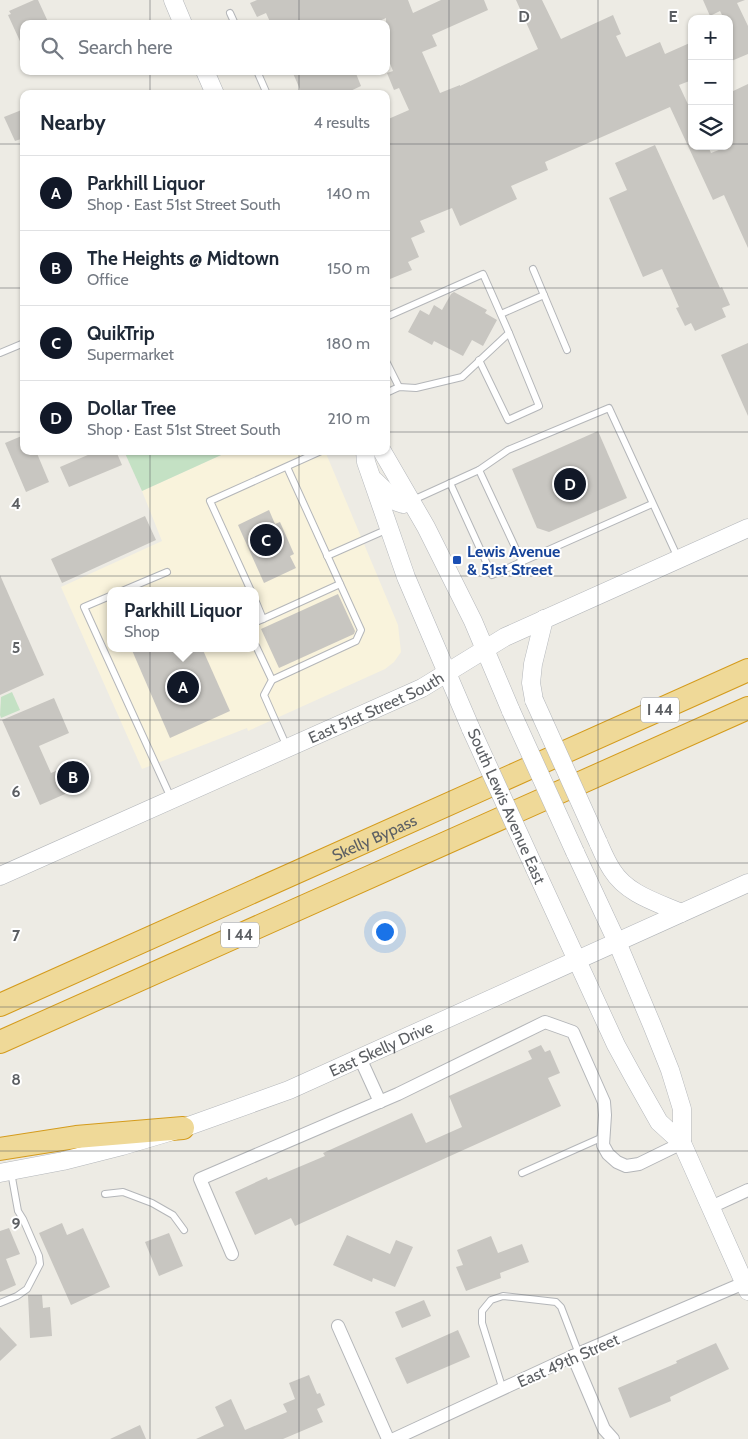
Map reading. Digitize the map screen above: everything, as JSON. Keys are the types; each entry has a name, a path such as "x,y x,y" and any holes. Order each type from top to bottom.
{"highway":[{"name":"Skelly Bypass","path":"0,1005 748,670"},
{"name":"I 44","path":"0,1042 748,708"},
{"path":"0,1149 76,1137 183,1128"}],"main road":[{"path":"175,1 182,20"},
{"path":"207,75 213,90"},
{"name":"South Lewis Avenue East","path":"366,455 366,462 406,577 535,869 616,1045 659,1122 682,1143 746,1287"},
{"name":"South Lewis Avenue East","path":"384,455 411,501 473,621 511,711 617,942 652,1025 682,1109 682,1143"},
{"path":"372,479 397,502 403,504 411,501"},
{"name":"East 51st Street South","path":"0,876 422,688 505,637 748,528"},
{"path":"544,619 533,664 531,683 534,700 598,842 612,870 631,890 681,913"},
{"name":"East Skelly Drive","path":"5,1172 63,1161 183,1128 289,1090 748,883"}],"street":[{"path":"232,1254 200,1178 380,1102 544,1022 573,1032 604,1102 603,1145 608,1154 617,1162 626,1166 639,1164 682,1143"},
{"path":"360,1058 380,1102"},
{"path":"711,1207 748,1190"},
{"name":"East 49th Street","path":"394,1439 576,1355 746,1287"},
{"path":"338,1326 388,1439"},
{"path":"576,1355 604,1429 613,1439"}],"lane":[{"path":"230,13 233,20"},
{"path":"259,75 265,90"},
{"path":"533,268 568,350"},
{"path":"390,315 483,274 539,406 508,420 479,360"},
{"path":"500,314 544,295"},
{"path":"390,391 399,387 416,388 462,377 509,333"},
{"path":"0,354 20,345"},
{"path":"390,369 399,387"},
{"path":"411,501 480,470 508,450 609,408 678,559"},
{"path":"248,587 210,501 312,455"},
{"path":"287,467 361,630 356,640 272,680 264,695 288,749"},
{"path":"480,470 522,562"},
{"path":"450,483 492,574 652,504"},
{"path":"327,556 388,529"},
{"path":"131,587 166,572"},
{"path":"259,621 340,584"},
{"path":"107,597 84,608 172,800"},
{"path":"259,609 263,619"},
{"path":"259,652 272,680"},
{"path":"522,1173 604,1137"},
{"path":"0,1303 17,1296 27,1289 40,1264 39,1256 18,1212 5,1172"},
{"path":"105,1194 123,1192 152,1203 173,1215 184,1230"},
{"path":"503,1390 482,1322 482,1311 491,1300 503,1296 556,1302 561,1307 576,1355"}],"shaded area":[{"path":"221,455 327,455 398,625 401,652 394,662 385,669 248,731 247,728 142,769 61,587 162,541 142,491"}],"green space":[{"path":"126,455 221,455 142,491"},
{"path":"12,692 20,710 1,718 1,697"}],"building":[{"path":"38,0 47,20 20,20 20,41 8,15 11,14 9,11"},
{"path":"257,0 408,0 413,13 441,0 484,0 488,10 432,35 437,46 422,52 440,93 460,86 538,49 516,0 542,0 561,39 613,15 621,34 616,36 626,57 660,42 665,54 688,44 688,82 679,85 688,104 688,146 670,107 545,162 548,170 511,186 517,199 460,226 452,208 420,221 425,232 411,238 419,257 408,262 412,270 390,279 390,118 409,110 399,88 394,90 388,75 393,71 390,64 390,20 386,20 386,18 382,20 269,20 266,13 257,17 250,3"},
{"path":"703,0 745,0 737,3 748,26 748,54 733,60 733,15 722,15 720,11 710,15"},
{"path":"294,75 357,75 361,86 352,90 300,90"},
{"path":"748,84 748,248 724,195 713,200 690,150 710,150 711,153 719,150 733,150 733,91"},
{"path":"20,111 20,139 15,141 4,117"},
{"path":"655,145 720,288 722,287 730,305 722,308 726,317 695,331 691,323 685,326 676,308 679,307 662,269 643,277 609,198 627,190 615,163"},
{"path":"454,292 487,310 485,313 497,320 483,346 472,340 463,356 434,341 432,345 408,332 420,310 429,315 434,305 442,310"},
{"path":"748,343 748,416 721,355"},
{"path":"598,431 627,498 549,532 537,528 512,469"},
{"path":"20,437 20,455 38,455 49,482 26,492 5,443"},
{"path":"88,455 118,455 122,465 69,487 60,467"},
{"path":"269,510 275,524 280,522 294,554 290,556 296,568 264,583 238,525"},
{"path":"145,516 156,540 62,583 51,559"},
{"path":"0,575 44,675 0,695"},
{"path":"338,594 355,631 354,634 279,668 261,629"},
{"path":"133,652 204,652 230,711 170,738"},
{"path":"54,698 69,733 39,746 51,773 81,761 90,783 40,805 2,720"},
{"path":"541,1045 545,1052 550,1050 560,1073 548,1078 561,1106 295,1226 291,1218 255,1235 235,1192 267,1177 268,1180 325,1156 323,1153 412,1113 426,1143 462,1127 449,1096 532,1059 528,1051"},
{"path":"62,1223 67,1235 83,1228 110,1287 71,1305 39,1233"},
{"path":"9,1228 20,1254 6,1259 16,1285 0,1292 0,1231"},
{"path":"169,1233 183,1266 159,1276 145,1242"},
{"path":"347,1235 390,1254 396,1240 413,1247 395,1287 373,1278 372,1282 333,1265"},
{"path":"491,1236 498,1253 522,1244 529,1262 500,1273 501,1278 466,1291 456,1267 463,1265 457,1250"},
{"path":"28,1295 42,1295 43,1308 50,1307 52,1336 30,1338"},
{"path":"424,1300 431,1316 402,1328 395,1312"},
{"path":"0,1327 17,1345 0,1361"},
{"path":"458,1330 470,1357 407,1384 395,1358"},
{"path":"716,1343 729,1369 670,1397 671,1401 630,1418 618,1388 677,1363 676,1361"},
{"path":"309,1375 317,1394 320,1393 325,1405 317,1409 323,1422 283,1439 196,1439 224,1426 215,1407 231,1399 245,1430 287,1412 283,1404 295,1399 289,1383"},
{"path":"140,1425 146,1439 110,1439"}],"place":[{"name":"Dollar Tree","path":"570,484"},
{"name":"QuikTrip","path":"266,540"},
{"name":"Lewis Avenue & 51st Street","path":"457,560"},
{"name":"Parkhill Liquor","path":"183,687"},
{"name":"The Heights @ Midtown","path":"73,777"}]}
